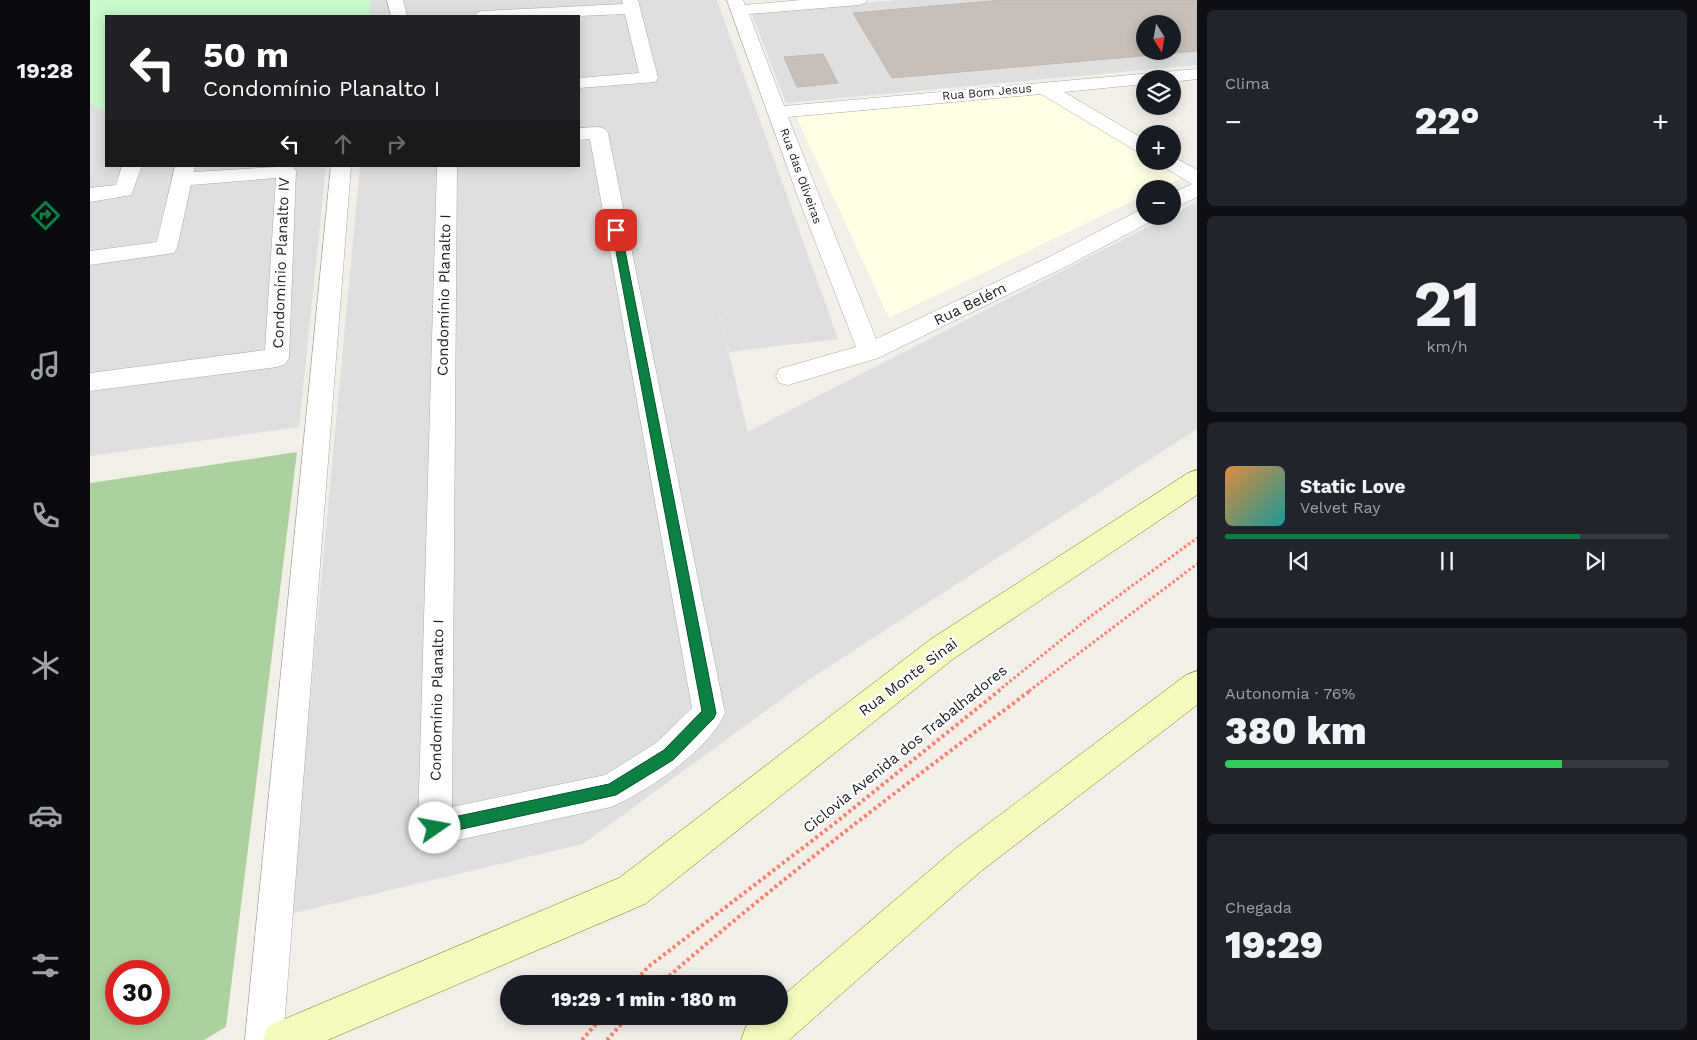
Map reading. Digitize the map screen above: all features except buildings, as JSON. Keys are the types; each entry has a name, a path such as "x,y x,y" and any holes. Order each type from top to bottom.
{"main road":[{"name":"Rua Monte Sinai","path":"282,1040 632,891 942,649 1197,481"},
{"path":"760,1040 968,860 1197,686"}],"street":[{"path":"394,0 399,15"},
{"path":"737,5 859,0"},
{"path":"495,15 631,4 649,78 580,83"},
{"name":"Rua das Oliveiras","path":"737,5 808,197 870,352"},
{"name":"Rua Bom Jesus","path":"778,112 1197,74"},
{"path":"1044,87 1136,143"},
{"name":"Condomínio Planalto I","path":"446,167 435,828 611,790 668,755 709,713 598,133 580,134"},
{"path":"90,195 124,190 132,167"},
{"path":"264,1040 341,167"},
{"path":"1181,169 1197,179"},
{"name":"Condomínio Planalto IV","path":"90,258 166,248 184,172 286,171 277,358 90,382"},
{"path":"1181,197 1197,189"},
{"name":"Rua Belém","path":"788,376 870,352 1057,262 1136,221"}],"path":[{"name":"Ciclovia Avenida dos Trabalhadores","path":"641,975 648,967 835,823 1091,616 1197,538"},
{"name":"Ciclovia Avenida dos Trabalhadores","path":"670,975 711,939 873,809 1197,564"},
{"path":"582,1040 595,1025"},
{"path":"607,1040 621,1025"}],"shaded area":[{"path":"371,0 717,0 838,339 729,352 703,248 748,432 1151,225 1181,225 1181,210 1197,202 1197,429 808,680 583,844 290,914 360,167 580,167 580,15 369,15"},
{"path":"898,0 1197,0 1197,65 786,103 751,12"},
{"path":"1040,90 1136,148 1136,170 1173,170 1184,177 1178,180 1136,180 1136,199 889,318 795,114"},
{"path":"90,103 105,112 105,167 326,167 299,427 90,456"}],"green space":[{"path":"90,0 371,0 369,15 105,15 105,112 90,103"},
{"path":"297,452 226,1027 204,1040 90,1040 90,483"}],"route":[{"path":"435,828 611,790 668,755 709,713 616,230"}]}
